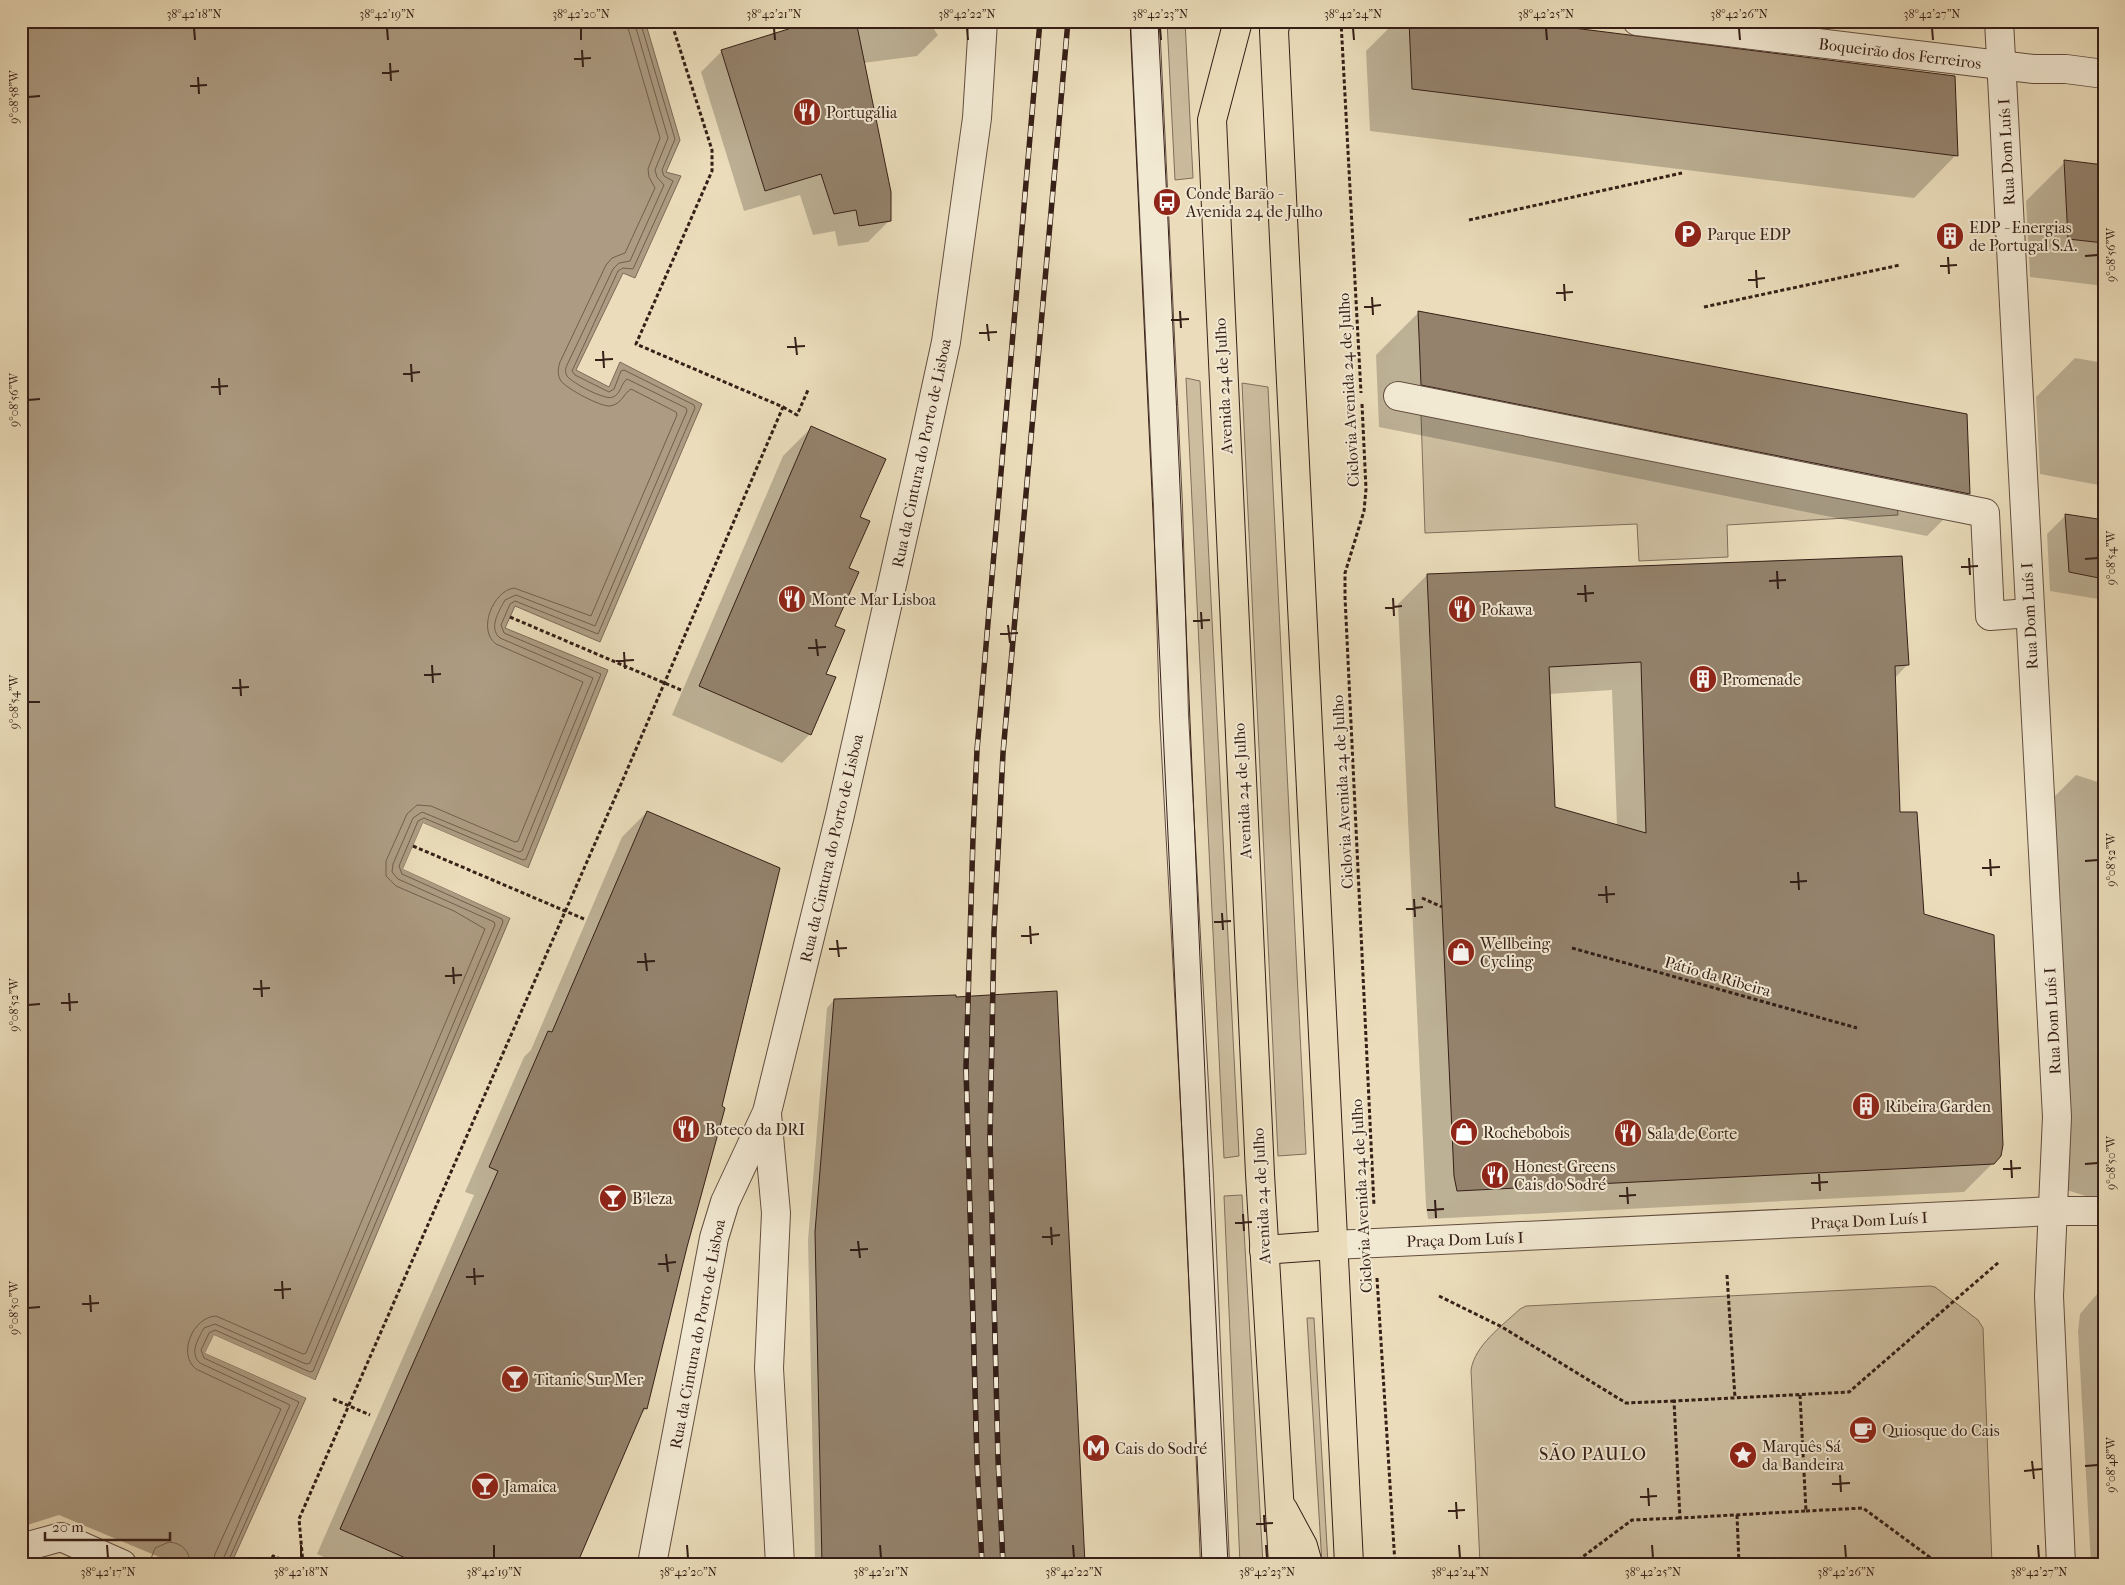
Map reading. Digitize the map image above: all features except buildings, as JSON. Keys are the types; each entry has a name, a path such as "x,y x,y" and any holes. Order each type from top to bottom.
{"main road":[{"name":"Avenida 24 de Julho","path":"1238,21 1212,120 1264,1250 1283,1564"},
{"path":"1276,21 1274,31 1281,189 1349,1564"},
{"path":"1264,1250 1333,1245"},
{"path":"1279,1498 1286,1519 1303,1546 1308,1564"}],"street":[{"name":"Rua da Cintura do Porto de Lisboa","path":"652,1564 714,1238 725,1202 767,1112 842,806 946,342 977,118 983,21"},
{"path":"1145,21 1168,496 1174,715 1199,1178 1215,1564"},
{"name":"Boqueirão dos Ferreiros","path":"1637,21 2001,65 2104,74"},
{"name":"Rua Dom Luís I","path":"1999,21 2057,1117 2053,1211"},
{"path":"1398,396 1986,513 1990,616 2029,613"},
{"name":"Rua da Cintura do Porto de Lisboa","path":"767,1112 776,1213 769,1368 780,1564"},
{"path":"2053,1211 2049,1296 2061,1564"},
{"name":"Praça Dom Luís I","path":"1333,1245 2053,1211 2104,1211"},
{"path":"21,1548 61,1537 122,1564"}],"path":[{"path":"671,21 708,134 714,160 712,171 636,344 797,415 808,390"},
{"name":"Ciclovia Avenida 24 de Julho","path":"1341,21 1366,489 1364,511 1345,574 1345,598 1376,1243 1395,1564"},
{"path":"1469,220 1682,172"},
{"path":"1704,307 1900,265"},
{"path":"303,1564 299,1519 783,408"},
{"path":"510,617 681,690"},
{"path":"413,846 584,919"},
{"path":"1422,898 1442,907"},
{"name":"Pátio da Ribeira","path":"1572,948 1857,1028"},
{"path":"1439,1296 1502,1327 1626,1403 1849,1392 1999,1262"},
{"path":"1727,1276 1735,1398"},
{"path":"1800,1394 1806,1511"},
{"path":"333,1399 370,1414"},
{"path":"1674,1401 1680,1518"},
{"path":"1573,1564 1632,1520 1862,1508 1939,1564"},
{"path":"1736,1515 1739,1564"},
{"path":"270,1564 273,1556 292,1564"}],"shaded area":[{"path":"1167,21 1185,21 1193,178 1175,180"},
{"path":"1186,378 1200,381 1239,1156 1224,1158"},
{"path":"1242,383 1268,387 1306,1154 1278,1156"},
{"path":"1421,415 1897,505 1898,515 1727,525 1728,557 1639,561 1637,524 1425,533"},
{"path":"1242,1195 1263,1564 1240,1564 1224,1196"},
{"path":"1935,1287 1978,1320 1983,1328 1992,1564 1480,1564 1471,1370 1478,1352 1484,1344 1520,1309 1526,1306"},
{"path":"1307,1318 1314,1318 1328,1564 1322,1564"}],"water":[{"path":"21,21 645,21 680,140 666,172 681,176 635,278 623,273 576,370 609,387 620,362 702,404 600,642 515,606 505,628 608,670 528,868 423,823 403,869 510,918 315,1380 214,1335 205,1353 306,1398 231,1564 176,1564 169,1561 167,1564 21,1564"}],"pier":[{"path":"423,823 530,869 527,870 424,826 406,867 463,892 511,916 513,919 403,869"},
{"path":"214,1335 317,1381 314,1382 215,1338 208,1352 307,1396 309,1399 205,1353"},
{"path":"59,1515 176,1564 21,1564 21,1527"}],"tram line":[{"path":"1130,21 1202,1564"},
{"path":"1158,21 1228,1564"}],"railway":[{"path":"982,1564 977,1460 966,1068 973,838 977,750 1040,21"},
{"path":"1003,1564 998,1458 990,1137 994,932 1003,753 1068,21"}],"place":[{"name":"Portugália","path":"807,112"},
{"name":"Conde Barão - Avenida 24 de Julho","path":"1167,202"},
{"name":"Parque EDP","path":"1688,234"},
{"name":"EDP - Energias de Portugal S.A.","path":"1950,236"},
{"name":"Monte Mar Lisboa","path":"792,599"},
{"name":"Pokawa","path":"1462,609"},
{"name":"Promenade","path":"1703,679"},
{"name":"Wellbeing Cycling","path":"1461,952"},
{"name":"Ribeira Garden","path":"1866,1106"},
{"name":"Boteco da DRI","path":"686,1129"},
{"name":"Rochebobois","path":"1464,1132"},
{"name":"Sala de Corte","path":"1628,1133"},
{"name":"Honest Greens Cais do Sodré","path":"1495,1175"},
{"name":"B'leza","path":"613,1198"},
{"name":"Titanic Sur Mer","path":"515,1379"},
{"name":"Quiosque do Cais","path":"1863,1430"},
{"name":"Cais do Sodré","path":"1096,1448"},
{"name":"Marquês Sá da Bandeira","path":"1743,1455"},
{"name":"Jamaica","path":"485,1486"}],"district":[{"name":"SÃO PAULO","path":"1593,1454"}]}
